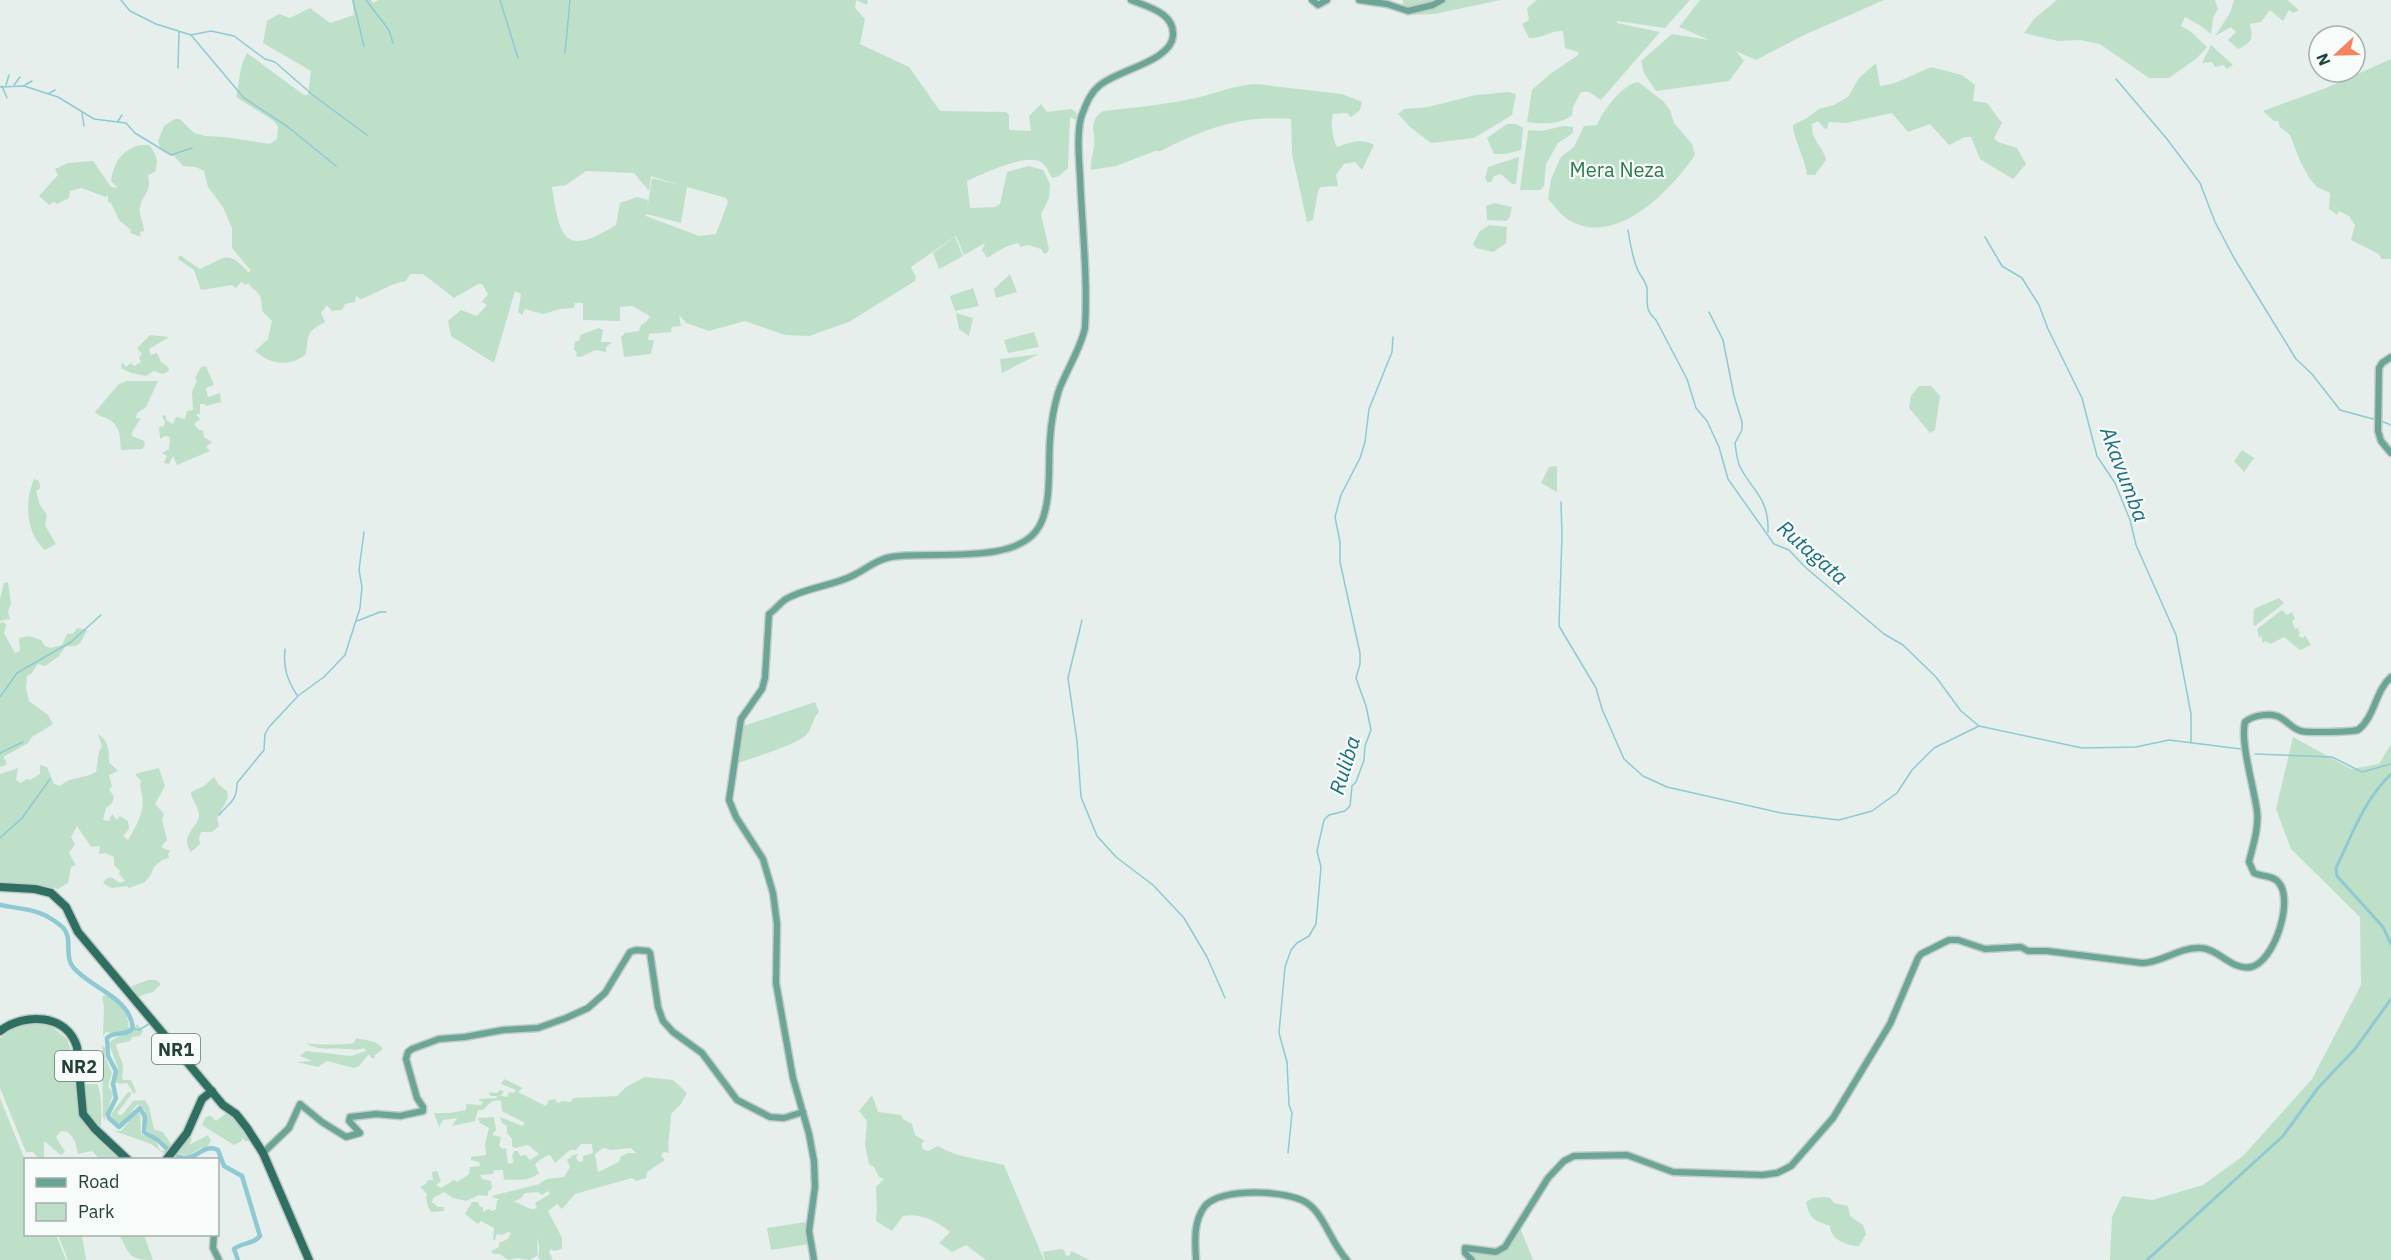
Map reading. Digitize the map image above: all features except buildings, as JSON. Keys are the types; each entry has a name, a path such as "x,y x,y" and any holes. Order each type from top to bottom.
{"highway":[{"name":"NR1","path":"0,887 43,890 55,895 66,907 78,932 199,1078 223,1105 236,1114 263,1153 309,1260"},
{"name":"NR2","path":"0,1031 11,1024 33,1018 54,1022 69,1032 75,1039 77,1047 80,1102 83,1113 95,1129 126,1158"},
{"path":"199,1078 202,1102"},
{"path":"168,1158 177,1148 202,1102 213,1093"},
{"path":"202,1102 215,1101 223,1105"}],"main road":[{"path":"814,1260 809,1231 815,1187 814,1161 793,1078 776,982 777,924 767,868 731,809 729,800 741,719 761,691 765,678 769,614 786,599 849,578 883,559 932,555 973,555 1016,545 1028,539 1040,525 1047,488 1055,404 1059,390 1081,344 1085,328 1079,153 1082,114 1098,86 1165,52 1173,40 1173,29 1166,16 1131,0"},
{"path":"1312,0 1318,5 1327,0"},
{"path":"1359,0 1387,4 1408,11 1433,5 1442,0"},
{"path":"2391,357 2379,368 2378,432 2381,441 2391,453"},
{"path":"1472,1260 1466,1253 1467,1247 1496,1252 1505,1247 1548,1178 1564,1161 1574,1156 1627,1155 1664,1170 1710,1174 1762,1175 1777,1173 1789,1168 1828,1124 1845,1100 1870,1054 1890,1024 1918,958 1949,940 1958,940 1985,949 2021,947 2028,951 2047,951 2142,963 2199,947 2210,950 2241,967 2250,967 2260,963 2269,952 2278,934 2282,918 2283,892 2279,882 2274,878 2254,873 2249,862 2255,840 2257,812 2244,738 2245,722 2250,718 2267,715 2280,717 2293,728 2303,732 2358,730 2366,722 2382,688 2391,677"},
{"path":"263,1153 289,1128 298,1104 303,1105 314,1116 346,1137 360,1133 349,1121 350,1117 376,1114 400,1116 423,1112 406,1059 408,1052 439,1039 503,1030 538,1028 566,1018 588,1008 600,997 614,980 625,957 636,950 650,953 658,1007 665,1024 702,1053 736,1100 770,1117 784,1118 803,1112"},
{"path":"1196,1260 1196,1232 1200,1215 1206,1204 1220,1197 1264,1192 1295,1198 1310,1204 1347,1260"},
{"path":"214,1236 213,1248 219,1260"}],"green space":[{"path":"352,0 371,0 373,3 379,0 856,0 855,8 865,19 860,44 909,67 940,111 1006,112 1009,115 1009,130 1031,131 1029,116 1041,104 1047,112 1071,109 1076,112 1077,120 1070,117 1068,168 1059,176 1052,178 1041,162 1025,160 967,181 970,208 995,207 1000,204 1007,172 1029,166 1043,170 1050,184 1049,198 1041,214 1049,249 1044,254 1041,249 1028,245 1020,247 1019,243 1006,247 987,258 982,250 985,243 964,255 956,236 911,267 916,277 915,281 849,322 809,336 785,335 745,321 709,331 686,323 679,315 681,326 672,327 671,332 649,334 648,340 654,340 651,354 624,357 621,337 625,333 639,331 641,325 650,316 632,306 620,307 620,321 583,320 583,303 575,303 574,308 543,314 525,309 522,315 518,312 521,294 515,291 494,363 451,336 448,321 461,310 477,316 487,305 482,302 488,294 482,284 454,298 423,274 410,274 406,281 361,299 356,296 355,302 345,304 342,310 332,311 327,305 321,313 325,322 311,332 306,354 300,358 286,363 267,359 255,351 268,339 272,321 262,311 258,294 248,283 246,285 241,282 236,288 232,285 201,290 194,270 178,259 181,256 200,269 220,259 230,258 248,272 251,271 232,248 232,228 223,207 208,187 204,171 196,167 183,166 174,156 160,148 158,141 164,126 175,119 180,119 194,133 270,144 277,139 278,127 274,121 236,97 244,58 247,53 304,95 308,95 311,71 263,43 267,21 279,14 290,18 310,8 330,23 354,15","holes":["586,171 634,173 649,191 651,176 679,185 652,178 647,210 648,200 637,197 620,203 616,225 598,235 575,241 567,237 562,230 552,187 566,185","687,187 726,198 728,202 716,234 699,236 646,216 646,214 681,223"]},
{"path":"856,0 868,0 867,5"},
{"path":"1403,0 1501,0 1434,14 1411,15 1403,5"},
{"path":"1537,0 1690,0 1665,28 1617,21 1617,23 1660,32 1601,100 1589,92 1581,92 1573,107 1572,115 1562,121 1545,123 1527,122 1532,90 1578,55 1578,52 1565,48 1563,31 1529,38 1522,24 1529,20 1527,8"},
{"path":"1700,0 1884,0 1802,36 1756,60 1736,51 1744,61 1729,81 1656,91 1644,73 1641,61 1672,34 1709,40 1679,27"},
{"path":"2057,0 2215,0 2218,9 2213,18 2211,34 2185,17 2181,26 2207,47 2197,58 2169,78 2149,78 2100,44 2080,40 2058,41 2024,33 2035,18"},
{"path":"2234,0 2287,0 2299,10 2293,13 2289,10 2283,21 2270,10 2261,22 2250,24 2251,40 2238,49 2228,40 2236,32 2231,27 2215,36 2230,13"},
{"path":"2211,45 2233,65 2227,69 2223,65 2215,67 2212,62 2202,63"},
{"path":"2391,59 2391,259 2381,259 2379,254 2351,240 2355,225 2349,216 2339,211 2337,215 2329,209 2330,193 2317,187 2310,179 2290,135 2280,127 2278,121 2274,121 2263,111 2335,84 2367,84 2367,70"},
{"path":"1876,63 1880,86 1895,83 1931,67 1962,75 1975,85 1973,101 1987,103 2002,123 1994,138 1998,142 2017,148 2026,164 2013,179 1980,159 1971,137 1965,137 1949,145 1930,124 1908,132 1892,113 1846,123 1829,122 1825,129 1818,121 1812,124 1813,135 1826,160 1815,175 1807,175 1793,125 1819,109 1834,105 1848,97 1859,78"},
{"name":"Mera Neza","path":"1638,82 1663,101 1670,110 1674,123 1692,144 1695,155 1672,184 1640,212 1622,222 1604,227 1585,227 1567,219 1548,199 1551,179 1561,157 1574,147 1584,126 1597,125 1614,99 1626,88"},
{"path":"1256,84 1342,94 1362,102 1360,110 1351,117 1347,113 1333,114 1334,140 1337,147 1360,141 1374,145 1362,170 1355,162 1344,164 1336,175 1338,186 1321,187 1318,191 1313,220 1307,222 1292,154 1291,119 1256,119 1223,125 1192,136 1161,151 1155,151 1116,166 1091,170 1094,149 1093,127 1095,119 1103,111 1185,100"},
{"path":"1508,92 1516,94 1512,115 1474,138 1431,143 1410,127 1398,114 1404,109 1428,107 1476,95"},
{"path":"1507,124 1516,124 1523,128 1521,150 1494,154 1487,138"},
{"path":"1563,126 1573,127 1573,133 1558,143 1546,164 1544,186 1540,190 1520,190 1528,131 1542,131"},
{"path":"141,145 149,145 155,154 157,164 155,172 148,175 148,189 141,202 140,213 144,231 140,232 141,237 130,233 131,230 119,220 111,203 108,202 108,195 106,197 81,188 70,191 69,198 49,205 39,196 58,175 55,169 68,163 93,161 111,187 118,188 111,181 117,162 124,153"},
{"path":"1519,157 1516,184 1512,184 1501,174 1494,176 1491,182 1487,182 1485,178 1488,167"},
{"path":"1494,203 1512,207 1510,217 1506,221 1487,220 1486,206"},
{"path":"1489,225 1507,227 1506,243 1493,252 1476,248 1473,244 1480,231"},
{"path":"955,237 963,256 939,269 933,253"},
{"path":"1010,274 1017,292 996,298 994,289"},
{"path":"973,288 979,306 955,311 950,296"},
{"path":"956,313 973,318 969,336 959,329"},
{"path":"599,328 603,330 601,342 612,342 606,347 606,352 596,350 580,357 576,356 575,342 580,340 580,335"},
{"path":"1034,332 1039,347 1008,353 1004,340"},
{"path":"150,335 169,337 149,349 151,355 157,353 169,371 163,374 154,371 146,376 121,368 122,362 126,367 131,363 134,366 141,362 139,357 142,354 137,348"},
{"path":"1039,354 1002,373 1000,359"},
{"path":"206,366 214,385 206,388 208,397 220,393 221,402 206,406 200,404 200,414 196,414 200,419 194,424 199,430 203,430 204,437 212,442 206,447 210,451 177,465 173,456 169,464 164,463 167,456 162,453 169,449 170,437 165,436 160,439 159,427 164,426 165,422 162,416 166,415 166,420 173,424 176,417 185,419 187,411 193,410 192,392 197,380 195,378 201,367"},
{"path":"127,381 158,381 146,407 137,413 136,418 141,418 132,432 132,436 144,441 145,445 142,449 121,450 119,432 115,425 95,412 119,384"},
{"path":"1919,386 1931,386 1940,396 1935,430 1930,433 1909,408 1911,396"},
{"path":"2242,450 2254,458 2244,472 2234,461"},
{"path":"1557,466 1557,492 1541,483 1549,467"},
{"path":"34,479 39,481 40,488 36,491 40,505 47,515 45,525 56,544 45,550 34,535 29,517 29,497"},
{"path":"8,582 11,604 8,611 10,619 0,621 0,599 4,583"},
{"path":"2279,598 2284,603 2255,626 2253,624 2254,609"},
{"path":"2282,610 2287,615 2292,612 2295,629 2301,627 2298,629 2300,633 2298,636 2303,638 2305,635 2311,645 2300,650 2284,637 2271,644 2265,641 2262,643 2262,636 2259,638 2257,629"},
{"path":"4,622 6,625 4,633 15,653 20,651 19,638 29,636 41,640 45,646 50,648 62,645 67,634 74,633 77,628 87,630 79,644 66,646 58,657 45,666 38,664 27,676 26,688 29,701 48,715 53,724 32,737 28,743 3,757 6,765 0,767 0,623"},
{"path":"815,702 819,712 805,736 783,747 738,763 743,726"},
{"path":"98,734 107,746 109,762 118,771 109,775 112,786 109,789 114,797 112,803 106,808 103,820 109,821 112,814 117,820 120,816 128,821 129,829 123,836 128,840 139,819 143,802 141,781 135,774 159,768 165,786 155,804 164,814 162,820 167,840 161,847 170,851 169,858 162,860 154,867 145,882 129,888 127,886 111,888 103,883 106,879 111,877 120,883 125,881 114,865 114,857 105,853 99,854 100,846 91,847 77,826 71,837 75,844 69,853 76,865 71,867 68,883 58,889 36,884 0,884 0,774 18,768 16,780 20,783 40,774 40,765 47,767 54,784 60,786 96,772 102,746"},
{"path":"2293,737 2351,769 2379,764 2391,744 2391,1260 2110,1260 2112,1217 2122,1196 2152,1200 2203,1185 2243,1156 2312,1079 2361,985 2360,917 2291,849 2276,809"},
{"path":"214,777 227,791 228,798 217,818 219,826 212,832 201,832 200,844 191,852 187,841 188,836 199,816 191,792 204,786"},
{"path":"148,980 156,980 161,984 153,992 137,997 130,990 132,986"},
{"path":"105,995 115,1000 123,1010 128,1021 128,1031 119,1034 106,1032 103,1036 102,997"},
{"path":"35,1024 51,1026 67,1039 83,1087 87,1084 97,1084 101,1109 99,1134 122,1158 99,1158 92,1151 78,1154 75,1141 68,1132 61,1131 56,1137 65,1152 61,1155 44,1141 44,1158 38,1158 33,1152 26,1152 0,1088 0,1038 18,1026"},
{"path":"137,1024 143,1031 140,1036 116,1044 122,1063 123,1080 131,1080 136,1091 134,1094 127,1083 116,1082 118,1068 109,1044 116,1038 128,1034"},
{"path":"356,1038 374,1042 383,1049 375,1055 375,1058 368,1055 359,1066 354,1068 327,1061 318,1067 296,1062 312,1061 300,1056 306,1051 351,1056 366,1051 364,1048 356,1050 321,1048 305,1043 348,1044 354,1043"},
{"path":"102,1045 105,1048 105,1057 112,1073 108,1086 113,1094 105,1118 106,1122 103,1117"},
{"path":"645,1077 673,1080 687,1093 681,1104 671,1114 669,1153 664,1152 661,1156 665,1160 647,1172 646,1178 636,1181 632,1178 575,1194 562,1209 557,1204 548,1211 562,1238 562,1249 554,1251 551,1249 549,1252 553,1260 540,1260 537,1238 538,1255 530,1260 517,1258 508,1260 500,1254 493,1254 491,1251 499,1247 499,1243 508,1239 511,1233 497,1234 493,1240 494,1228 481,1221 478,1224 465,1214 472,1202 478,1202 480,1207 483,1207 483,1212 488,1209 493,1211 496,1209 497,1200 500,1200 491,1196 539,1184 547,1179 564,1177 570,1167 567,1160 578,1154 576,1158 579,1162 583,1161 583,1156 593,1153 592,1144 581,1144 576,1150 570,1150 555,1163 550,1155 544,1158 535,1165 539,1173 531,1178 504,1180 503,1170 494,1170 493,1174 480,1175 482,1179 491,1181 492,1188 488,1196 479,1195 466,1201 453,1198 444,1192 433,1198 432,1202 438,1207 444,1207 444,1211 431,1212 427,1194 420,1187 428,1180 433,1180 432,1172 437,1171 441,1181 436,1185 441,1188 469,1174 470,1167 480,1166 479,1162 471,1160 471,1157 486,1155 485,1144 489,1128 480,1123 478,1118 494,1117 496,1130 492,1135 501,1137 499,1146 506,1148 508,1164 514,1162 512,1157 514,1151 518,1151 520,1156 525,1155 530,1160 539,1154 528,1145 514,1148 512,1146 507,1126 502,1123 500,1117 522,1126 525,1123 502,1111 501,1101 492,1102 483,1110 478,1110 475,1121 452,1126 457,1118 443,1120 439,1127 434,1113 466,1110 466,1104 481,1105 483,1102 479,1099 497,1098 497,1096 490,1096 489,1092 504,1091 501,1096 507,1097 509,1092 514,1093 516,1090 501,1084 504,1079 523,1088 518,1092 546,1106 549,1100 556,1099 556,1102 560,1103 561,1101 571,1102 573,1098 617,1096 626,1087","holes":["603,1148 612,1150 631,1148 636,1153 621,1156 619,1162 598,1172 595,1154","548,1191 550,1194 535,1203 537,1208 530,1209 512,1202 520,1199 525,1193 538,1192 542,1195"]},
{"path":"128,1092 131,1092 131,1095 118,1112 119,1115 122,1115 133,1101 145,1100 154,1129 163,1132 173,1147 166,1155 151,1144 114,1131 121,1131 140,1112 141,1134 155,1140 160,1150 164,1151 167,1148 163,1142 147,1131 145,1111 141,1105 137,1105 122,1123 113,1120 111,1114"},
{"path":"872,1095 878,1112 901,1115 903,1119 912,1124 915,1135 925,1141 922,1143 922,1149 928,1151 938,1146 962,1156 1004,1165 1044,1260 986,1260 966,1245 952,1252 939,1243 950,1232 940,1224 922,1217 903,1216 892,1231 876,1221 876,1187 884,1179 879,1177 874,1167 869,1164 865,1145 867,1121 859,1111"},
{"path":"0,1098 24,1158 24,1236 56,1236 66,1260 0,1260"},
{"path":"229,1111 251,1141 245,1141 242,1138 242,1141 234,1145 202,1125 205,1118 210,1115 216,1121"},
{"path":"208,1135 211,1141 207,1147 188,1156 179,1154 188,1136 192,1139 189,1145"},
{"path":"1813,1198 1830,1198 1834,1203 1848,1206 1850,1216 1863,1225 1866,1234 1859,1246 1840,1241 1833,1235 1830,1226 1816,1221 1811,1216 1806,1202"},
{"path":"806,1222 809,1244 771,1250 767,1228"},
{"path":"1519,1225 1533,1260 1476,1260 1467,1251 1468,1248 1501,1252"},
{"path":"58,1236 82,1236 86,1260 68,1260"},
{"path":"120,1236 144,1236 153,1260 139,1259 128,1251"},
{"path":"1064,1250 1066,1256 1070,1255 1071,1251 1090,1260 1045,1260 1043,1252"}],"waterway":[{"path":"121,0 130,11 156,24 191,35 211,31 234,36 265,59 275,62 314,96 367,135"},
{"path":"353,0 364,46"},
{"path":"366,0 389,30 393,43"},
{"path":"500,0 518,58"},
{"path":"565,53 570,0"},
{"path":"178,68 179,32"},
{"path":"191,35 244,98 288,127 336,166"},
{"path":"6,85 9,75"},
{"path":"14,85 20,77"},
{"path":"2116,79 2167,139 2200,183 2215,222 2234,258 2296,359 2312,374 2340,410 2377,420"},
{"path":"25,85 32,81"},
{"path":"2,86 7,98"},
{"path":"0,87 24,86 58,97 94,119 126,123 135,133 171,155 192,148"},
{"path":"48,94 55,90"},
{"path":"82,113 84,126"},
{"path":"118,121 122,115"},
{"name":"Rutagata","path":"1628,230 1635,263 1647,286 1648,309 1687,379 1696,408 1707,421 1719,447 1728,479 1774,544 1789,550 1805,567 1884,634 1903,645 1936,677 1961,711 1979,726"},
{"name":"Akavumba","path":"1985,237 2002,266 2022,278 2039,305 2048,329 2082,398 2097,456 2115,483 2130,520 2136,545 2176,635 2191,714 2191,742"},
{"path":"1709,312 1723,340 1734,396 1742,422 1742,430 1735,443 1738,461 1763,503 1768,521 1768,532"},
{"name":"Ruliba","path":"1288,1153 1292,1113 1289,1105 1287,1062 1279,1033 1285,967 1291,950 1297,943 1309,936 1316,924 1321,867 1317,851 1324,820 1329,815 1345,811 1350,806 1352,786 1356,782 1364,760 1365,746 1371,730 1366,706 1356,678 1360,653 1340,562 1340,542 1335,517 1341,495 1360,458 1365,442 1369,409 1392,352 1393,337"},
{"path":"2381,421 2391,425"},
{"path":"1561,502 1559,626 1596,688 1602,709 1624,759 1643,776 1667,787 1781,813 1839,820 1872,811 1897,793 1912,770 1934,748 1979,726 2082,748 2136,747 2169,740 2241,749"},
{"path":"219,815 234,798 237,783 264,750 265,734 269,727 299,695 324,677 345,655 360,608 362,587 359,570 364,532"},
{"path":"357,621 386,612"},
{"path":"0,697 17,673 71,642 101,615"},
{"path":"1082,620 1068,678 1077,741 1081,797 1097,836 1116,857 1153,885 1184,918 1207,957 1225,998"},
{"path":"285,649 286,673 297,695"},
{"path":"0,753 23,742"},
{"path":"2255,754 2332,757 2362,772 2391,764"},
{"path":"2391,774 2366,806 2336,868 2337,876 2383,927 2391,944"},
{"path":"0,838 22,818 50,779"},
{"path":"0,905 45,915 60,925 67,934 69,957 73,967 117,1000 130,1017 133,1028 130,1031 107,1038 108,1056 116,1071 113,1084 116,1098 108,1114 109,1118 119,1127 140,1108 145,1117 144,1132 175,1155 188,1158 213,1148 218,1150 224,1166 242,1176 260,1236 234,1249 238,1260"},
{"path":"2147,1260 2283,1136 2318,1088 2355,1049 2391,999"},
{"path":"133,1028 139,1030 149,1024"}]}
